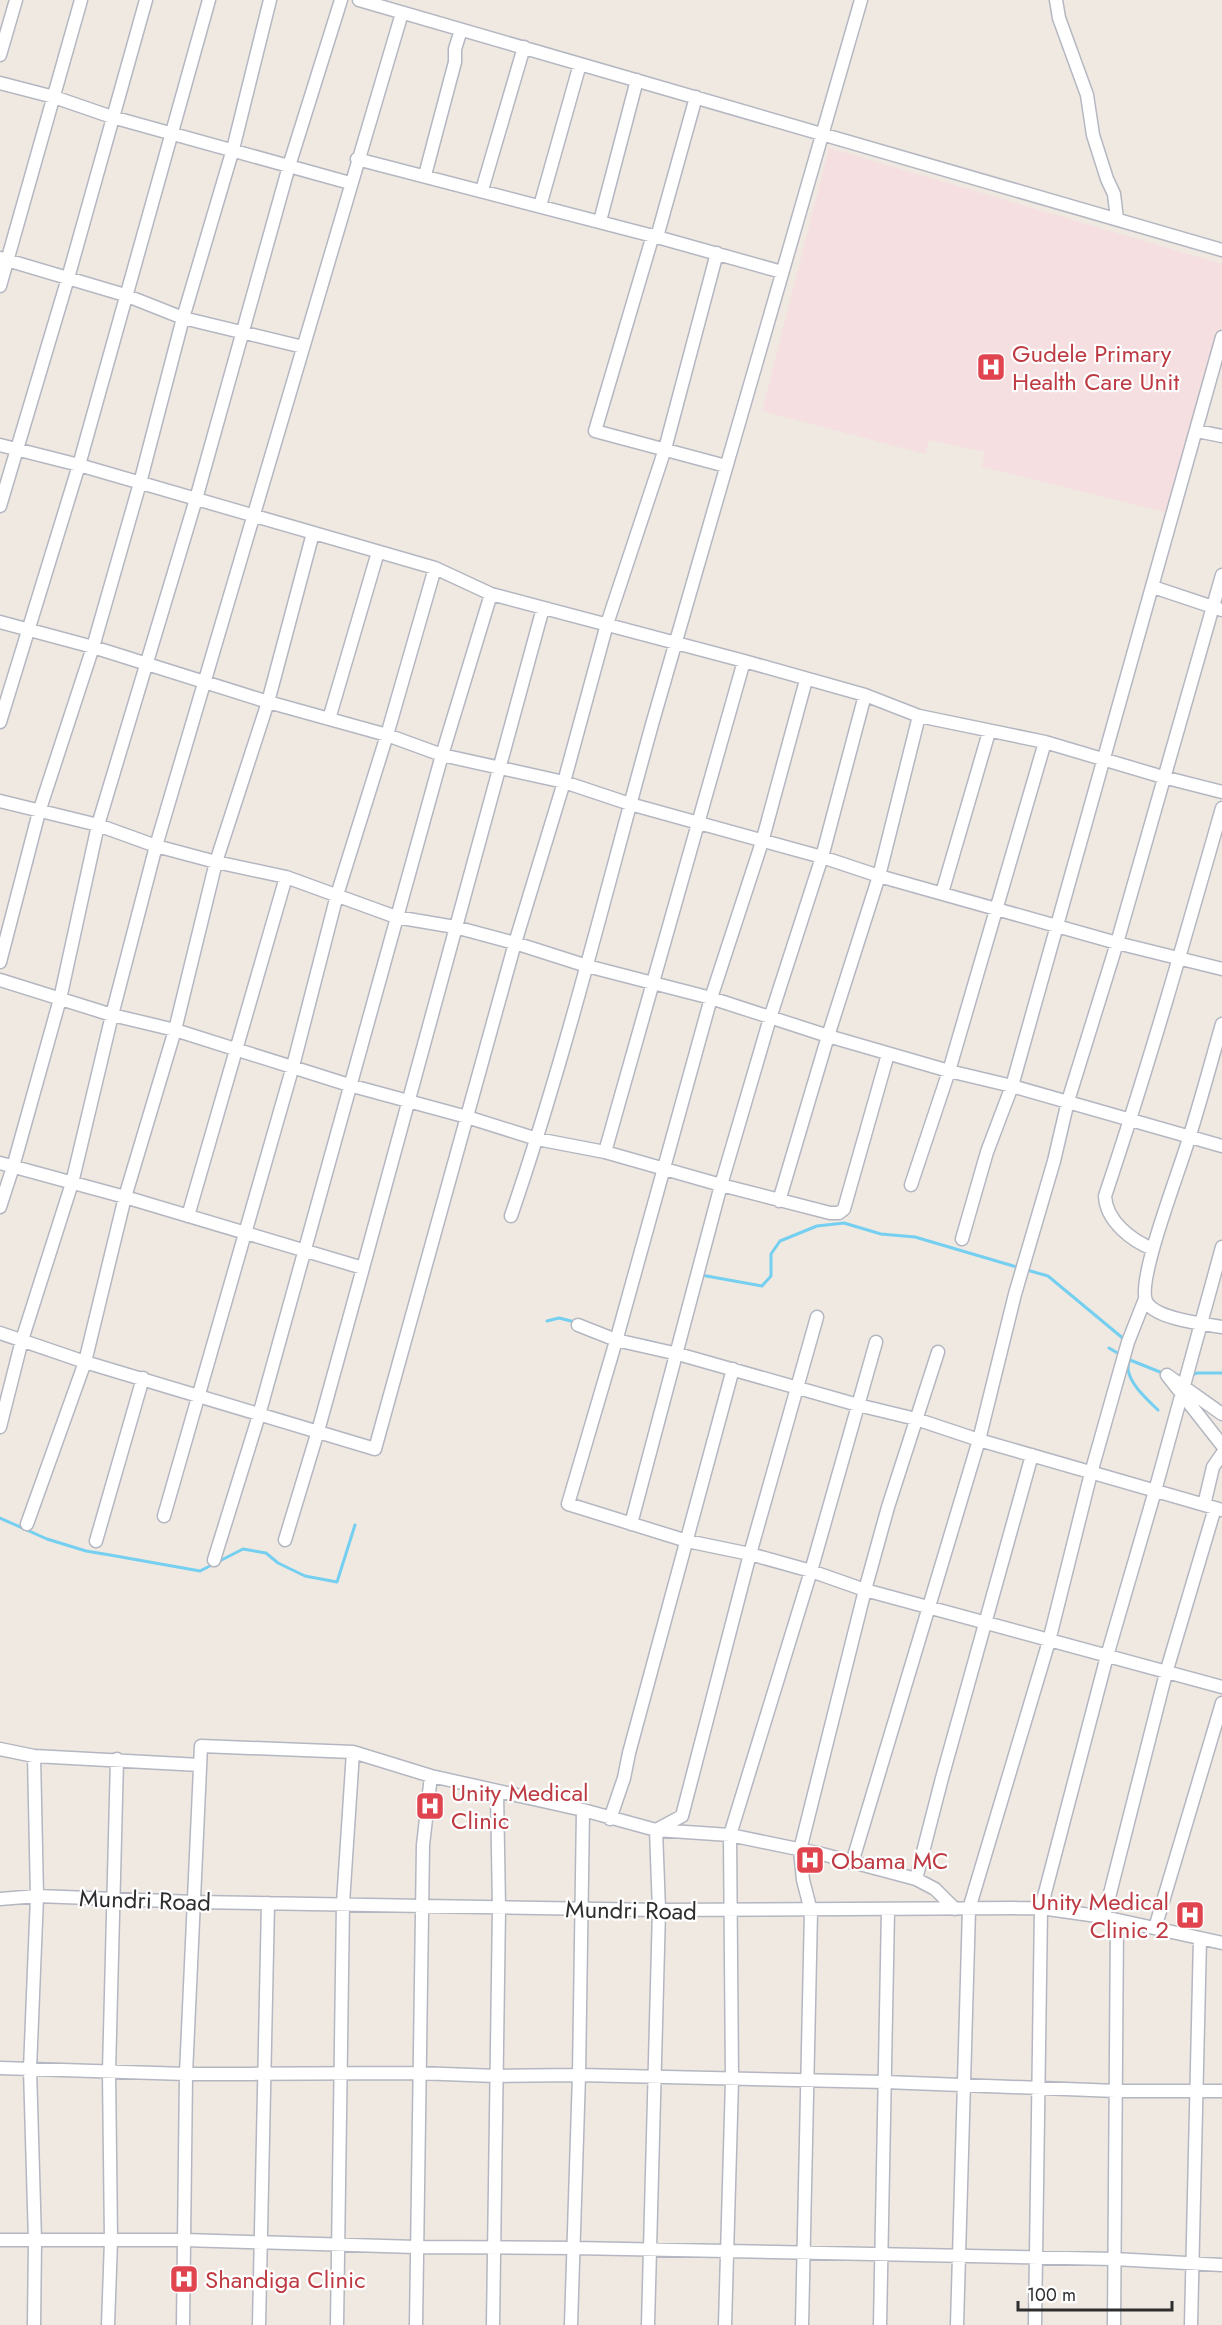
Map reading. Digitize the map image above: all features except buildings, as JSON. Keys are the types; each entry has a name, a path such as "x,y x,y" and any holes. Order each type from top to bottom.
{"street":[{"path":"0,55 16,0"},
{"path":"0,286 4,260 81,0"},
{"path":"0,506 68,278 146,0"},
{"path":"0,722 79,465 209,0"},
{"path":"0,962 39,812 93,647 140,483 183,318 233,150 270,0"},
{"path":"0,1207 14,1167 60,999 98,825 196,499 289,166 341,0"},
{"path":"359,0 399,8 461,30 1222,250"},
{"path":"1056,0 1059,18 1087,95 1093,135 1114,194 1116,219"},
{"path":"511,1216 537,1139 587,966 675,643 822,134 857,1"},
{"path":"0,1427 22,1340 72,1183 112,1015 156,846 206,682 399,8"},
{"path":"425,175 455,62 455,49 461,30"},
{"path":"482,190 524,47"},
{"path":"540,206 580,64"},
{"path":"600,221 636,80"},
{"path":"0,83 54,97 112,117 173,132 350,183"},
{"path":"696,98 596,431 726,466"},
{"path":"357,159 600,221 782,273"},
{"path":"0,1333 85,1362 375,1449 514,943 564,783 607,624 665,449 717,253"},
{"path":"4,260 125,295 183,318 303,347"},
{"path":"962,1239 987,1152 1012,1086 1103,759 1154,587 1222,337"},
{"path":"1197,431 1222,436"},
{"path":"0,445 16,451 79,465 435,568 491,594 865,695 919,716 1044,742 1222,792"},
{"path":"27,1524 85,1362 125,1197 175,1030 216,862 268,702 313,533"},
{"path":"329,719 378,552"},
{"path":"164,1516 197,1394 246,1233 293,1066 337,894 387,735 435,568"},
{"path":"852,1863 979,1440 1015,1294 1054,1161 1068,1101 1117,943 1163,777 1217,609 1222,575"},
{"path":"1154,587 1217,609"},
{"path":"214,1560 259,1415 396,917 491,594"},
{"path":"285,1540 318,1431 455,927 501,769 543,608"},
{"path":"0,622 93,647 268,702 387,735 442,755 564,783 762,842 822,857 879,876 1117,943 1222,969"},
{"path":"605,1152 744,661"},
{"path":"806,680 762,842 711,998 568,1504 687,1541 750,1554 811,1571 865,1590 1222,1687"},
{"path":"631,1524 678,1354 721,1185 770,1018 822,857 865,695"},
{"path":"779,1201 879,876 919,716"},
{"path":"942,893 988,732"},
{"path":"911,1185 949,1071 1044,742"},
{"path":"0,801 98,825 156,846 286,878 337,894 396,917 455,927 514,943 587,966 711,998 888,1054 1068,1101 1130,1121 1222,1146"},
{"path":"1153,1249 1137,1243 1110,1216 1105,1196 1179,959 1222,808"},
{"path":"188,1216 286,878"},
{"path":"0,980 112,1015 175,1030 350,1086 467,1117 537,1139 605,1152 830,1213 839,1213 844,1209 888,1054"},
{"path":"957,2325 969,1909 1049,1641 1091,1473 1128,1342 1145,1299 1145,1285 1153,1249 1189,1138 1222,1024"},
{"path":"0,1163 125,1197 363,1268"},
{"path":"1035,2325 1041,1908 1107,1656 1222,1247"},
{"path":"1145,1299 1154,1309 1162,1313 1201,1324 1222,1327"},
{"path":"656,1830 682,1816 750,1554 817,1317"},
{"path":"578,1325 616,1340 678,1354 916,1419 979,1440 1213,1508"},
{"path":"725,2325 732,2080 730,1835 811,1571 876,1342"},
{"path":"802,2325 811,1911 803,1880 800,1850 888,1507 938,1352"},
{"path":"610,1819 624,1778 628,1753 734,1369"},
{"path":"1222,1414 1167,1375 1222,1445"},
{"path":"96,1540 143,1378"},
{"path":"1114,2325 1116,2091 1110,1919 1166,1673 1213,1508 1213,1467 1222,1454"},
{"path":"916,1880 1032,1455"},
{"path":"1155,1928 1222,1703"},
{"path":"183,2325 186,2074 201,1746 353,1752 431,1776 583,1810 656,1830 730,1835 852,1863 916,1880 935,1889 955,1909"},
{"path":"0,1749 34,1756 200,1765"},
{"path":"337,2325 343,1904 353,1752"},
{"path":"33,2325 35,2241 30,2069 37,1896 34,1756"},
{"path":"108,2325 111,2241 109,2072 117,1759"},
{"path":"416,2325 423,1845 431,1776"},
{"path":"493,2325 499,1908 497,1792"},
{"path":"571,2325 579,2075 583,1810"},
{"path":"648,2325 659,1910 656,1830"},
{"name":"Mundri Road","path":"0,1899 37,1896 423,1907 731,1911 1041,1908 1221,1940"},
{"path":"259,2325 268,1903"},
{"path":"880,2325 888,1910"},
{"path":"1191,2325 1200,1938"},
{"path":"0,2068 186,2074 579,2075 885,2082 1116,2091 1222,2091"},
{"path":"0,2240 184,2240 416,2247 650,2249 1114,2259 1222,2265"}],"shaded area":[{"name":"Gudele Primary Health Care Unit","path":"829,148 1222,264 1222,324 1169,513 982,467 985,452 929,440 925,454 762,411"}],"waterway":[{"path":"701,1275 762,1286 771,1276 771,1254 780,1241 817,1226 844,1223 881,1234 915,1237 1020,1268"},
{"path":"1027,1270 1048,1276 1125,1340"},
{"path":"547,1321 559,1318 575,1322"},
{"path":"642,1340 656,1343"},
{"path":"1109,1348 1121,1355"},
{"path":"1130,1354 1129,1375 1140,1392 1158,1410"},
{"path":"1130,1360 1165,1374"},
{"path":"1191,1375 1222,1373"},
{"path":"0,1518 47,1539 86,1551 200,1571 243,1549 266,1553 278,1563 305,1576 337,1582 355,1525"}],"place":[{"name":"Gudele Primary Health Care Unit","path":"991,367"},
{"name":"Unity Medical Clinic","path":"430,1806"},
{"name":"Obama MC","path":"810,1860"},
{"name":"Unity Medical Clinic 2","path":"1190,1915"},
{"name":"Shandiga Clinic","path":"184,2279"}]}
